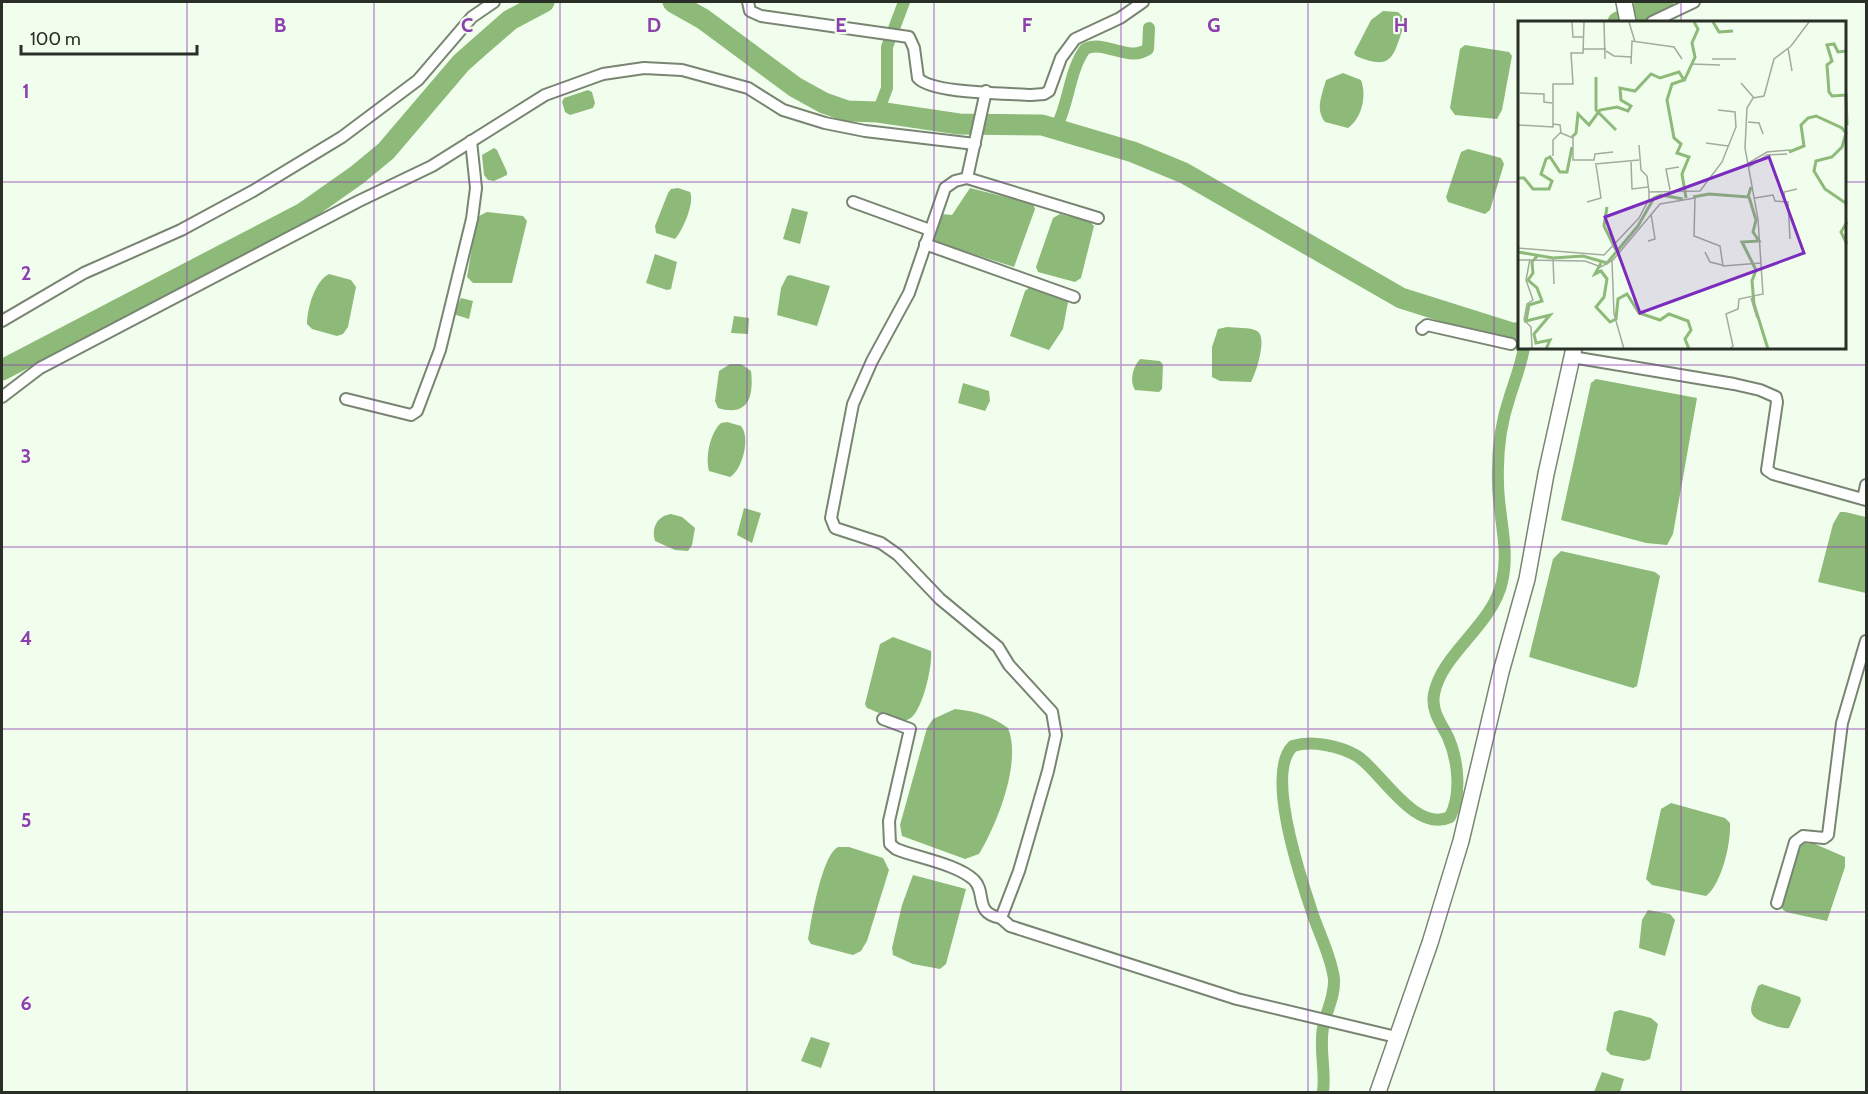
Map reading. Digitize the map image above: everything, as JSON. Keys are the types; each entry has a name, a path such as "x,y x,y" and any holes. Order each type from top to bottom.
{"street":[{"path":"2,321 84,273 181,230 342,137 418,80 472,18 494,2"},
{"path":"748,2 750,11 761,16 909,37 914,48 916,71 921,82 942,88 1044,94 1052,86 1066,49 1075,39 1120,18 1143,2"},
{"path":"1624,2 1628,21"},
{"path":"1654,21 1694,2"},
{"path":"2,397 39,368 432,166 545,95 603,74 644,68 682,70 711,76 748,88 783,110 825,123 865,132 976,138"},
{"path":"967,178 986,91"},
{"path":"346,399 411,416 417,411 440,350 472,219 476,188 471,141"},
{"path":"1001,918 1018,871 1048,771 1056,735 1052,712 1009,665 998,647 940,599 898,555 881,543 835,528 831,518 853,404 872,361 909,293 945,189 967,178 1098,218"},
{"path":"853,202 930,230"},
{"path":"925,244 1074,297"},
{"path":"1422,329 1427,325 1511,344"},
{"path":"1378,1092 1430,943 1461,841 1501,672 1527,579 1546,474 1573,352 1769,393 1776,397 1777,402 1767,470 1773,474 1865,499 1866,486"},
{"path":"1777,903 1795,842 1803,836 1824,838 1828,835 1842,723 1866,640"},
{"path":"883,719 910,729 889,821 890,844 896,849 969,876 978,886 981,902 987,912 1001,918 1010,926 1237,999 1396,1037"}],"shaded area":[{"path":"1383,11 1398,12 1406,20 1391,57 1379,62 1356,56 1354,53 1371,20"},
{"path":"1465,45 1509,52 1512,56 1502,110 1497,119 1455,115 1450,108 1460,49"},
{"path":"1343,73 1361,80 1363,86 1360,113 1348,128 1325,122 1320,112 1321,96 1326,80"},
{"path":"588,90 592,92 595,103 593,108 570,115 565,112 562,102 564,98"},
{"path":"494,148 497,150 507,175 494,181 488,180 484,175 482,155"},
{"path":"1468,149 1501,158 1504,164 1490,210 1485,214 1448,202 1446,197 1461,152"},
{"path":"678,188 690,192 691,202 685,223 675,239 656,233 655,226 668,193 671,189"},
{"path":"970,188 1033,204 1035,209 1014,267 933,241 941,214 952,215"},
{"path":"792,208 808,212 800,244 783,239"},
{"path":"487,212 523,216 527,221 512,283 473,283 467,277 477,217"},
{"path":"1060,214 1090,222 1094,226 1081,278 1075,282 1038,272 1036,267 1053,218"},
{"path":"655,254 677,262 671,289 667,290 646,283"},
{"path":"329,274 351,280 356,287 348,327 343,334 337,336 312,329 307,324 308,310 316,289"},
{"path":"787,276 830,286 817,326 777,315 781,288"},
{"path":"1030,287 1067,298 1063,329 1049,350 1010,336 1025,291"},
{"path":"461,298 473,301 469,319 453,314"},
{"path":"734,316 749,318 748,334 731,333"},
{"path":"1227,327 1251,329 1260,335 1260,355 1251,382 1220,381 1212,377 1212,347 1218,329"},
{"path":"1140,359 1160,361 1163,365 1162,389 1159,392 1135,390 1132,382 1133,374"},
{"path":"730,364 741,364 751,371 750,397 747,403 736,410 718,408 715,401 719,371"},
{"path":"1596,379 1697,398 1673,534 1667,545 1646,543 1561,520 1591,383"},
{"path":"963,383 989,391 990,401 985,411 958,403"},
{"path":"727,422 741,426 745,438 741,461 730,477 709,471 708,465 709,446 714,433 721,423"},
{"path":"744,508 761,513 752,543 737,535"},
{"path":"1840,512 1866,517 1866,593 1818,582 1833,524"},
{"path":"671,514 682,517 695,528 692,545 688,551 675,550 655,541 656,523 662,517"},
{"path":"1561,551 1655,572 1660,576 1637,686 1633,688 1529,657 1553,559"},
{"path":"893,637 931,651 928,678 922,700 912,717 907,720 897,720 867,708 865,704 880,644"},
{"path":"955,709 970,711 996,720 1008,728 1012,742 1010,775 1000,810 979,854 965,859 902,836 900,825 927,728 933,719"},
{"path":"1671,803 1725,818 1730,823 1729,841 1721,872 1712,890 1706,896 1652,885 1646,879 1661,809"},
{"path":"1802,843 1815,844 1845,857 1845,867 1827,921 1786,912 1781,908 1781,902"},
{"path":"838,847 849,847 883,858 889,870 867,941 861,951 853,955 811,944 808,939 822,875 832,852"},
{"path":"913,875 966,889 946,964 940,969 913,964 893,955 892,948 902,905"},
{"path":"1648,910 1670,914 1675,920 1665,956 1639,948 1642,920"},
{"path":"1762,984 1800,997 1801,1001 1789,1028 1761,1021 1752,1014 1753,1000 1758,986"},
{"path":"1620,1010 1651,1018 1658,1024 1650,1059 1644,1061 1611,1055 1606,1050 1614,1012"},
{"path":"811,1037 830,1043 821,1068 801,1061"},
{"path":"1602,1072 1624,1079 1620,1092 1594,1092"}],"waterway":[{"path":"2,370 303,213 357,175 386,151 461,63 479,47 510,20 544,2"},
{"path":"673,2 703,19 795,87 824,103 847,111 878,112 959,124 1042,125 1133,152 1184,173 1401,298 1518,333"},
{"path":"878,112 887,88 887,47 904,2"},
{"path":"1620,21 1663,2"},
{"path":"1056,128 1076,67 1085,49 1100,47 1125,53 1140,53 1148,49 1149,28"},
{"path":"1323,1092 1322,1036 1334,979 1287,825 1282,778 1285,759 1293,746 1301,744 1326,745 1342,749 1366,763 1411,809 1424,817 1437,820 1450,817 1456,798 1456,766 1448,737 1435,711 1433,700 1439,679 1447,665 1488,612 1497,598 1502,582 1505,557 1498,495 1499,449 1504,416 1524,350"}]}
